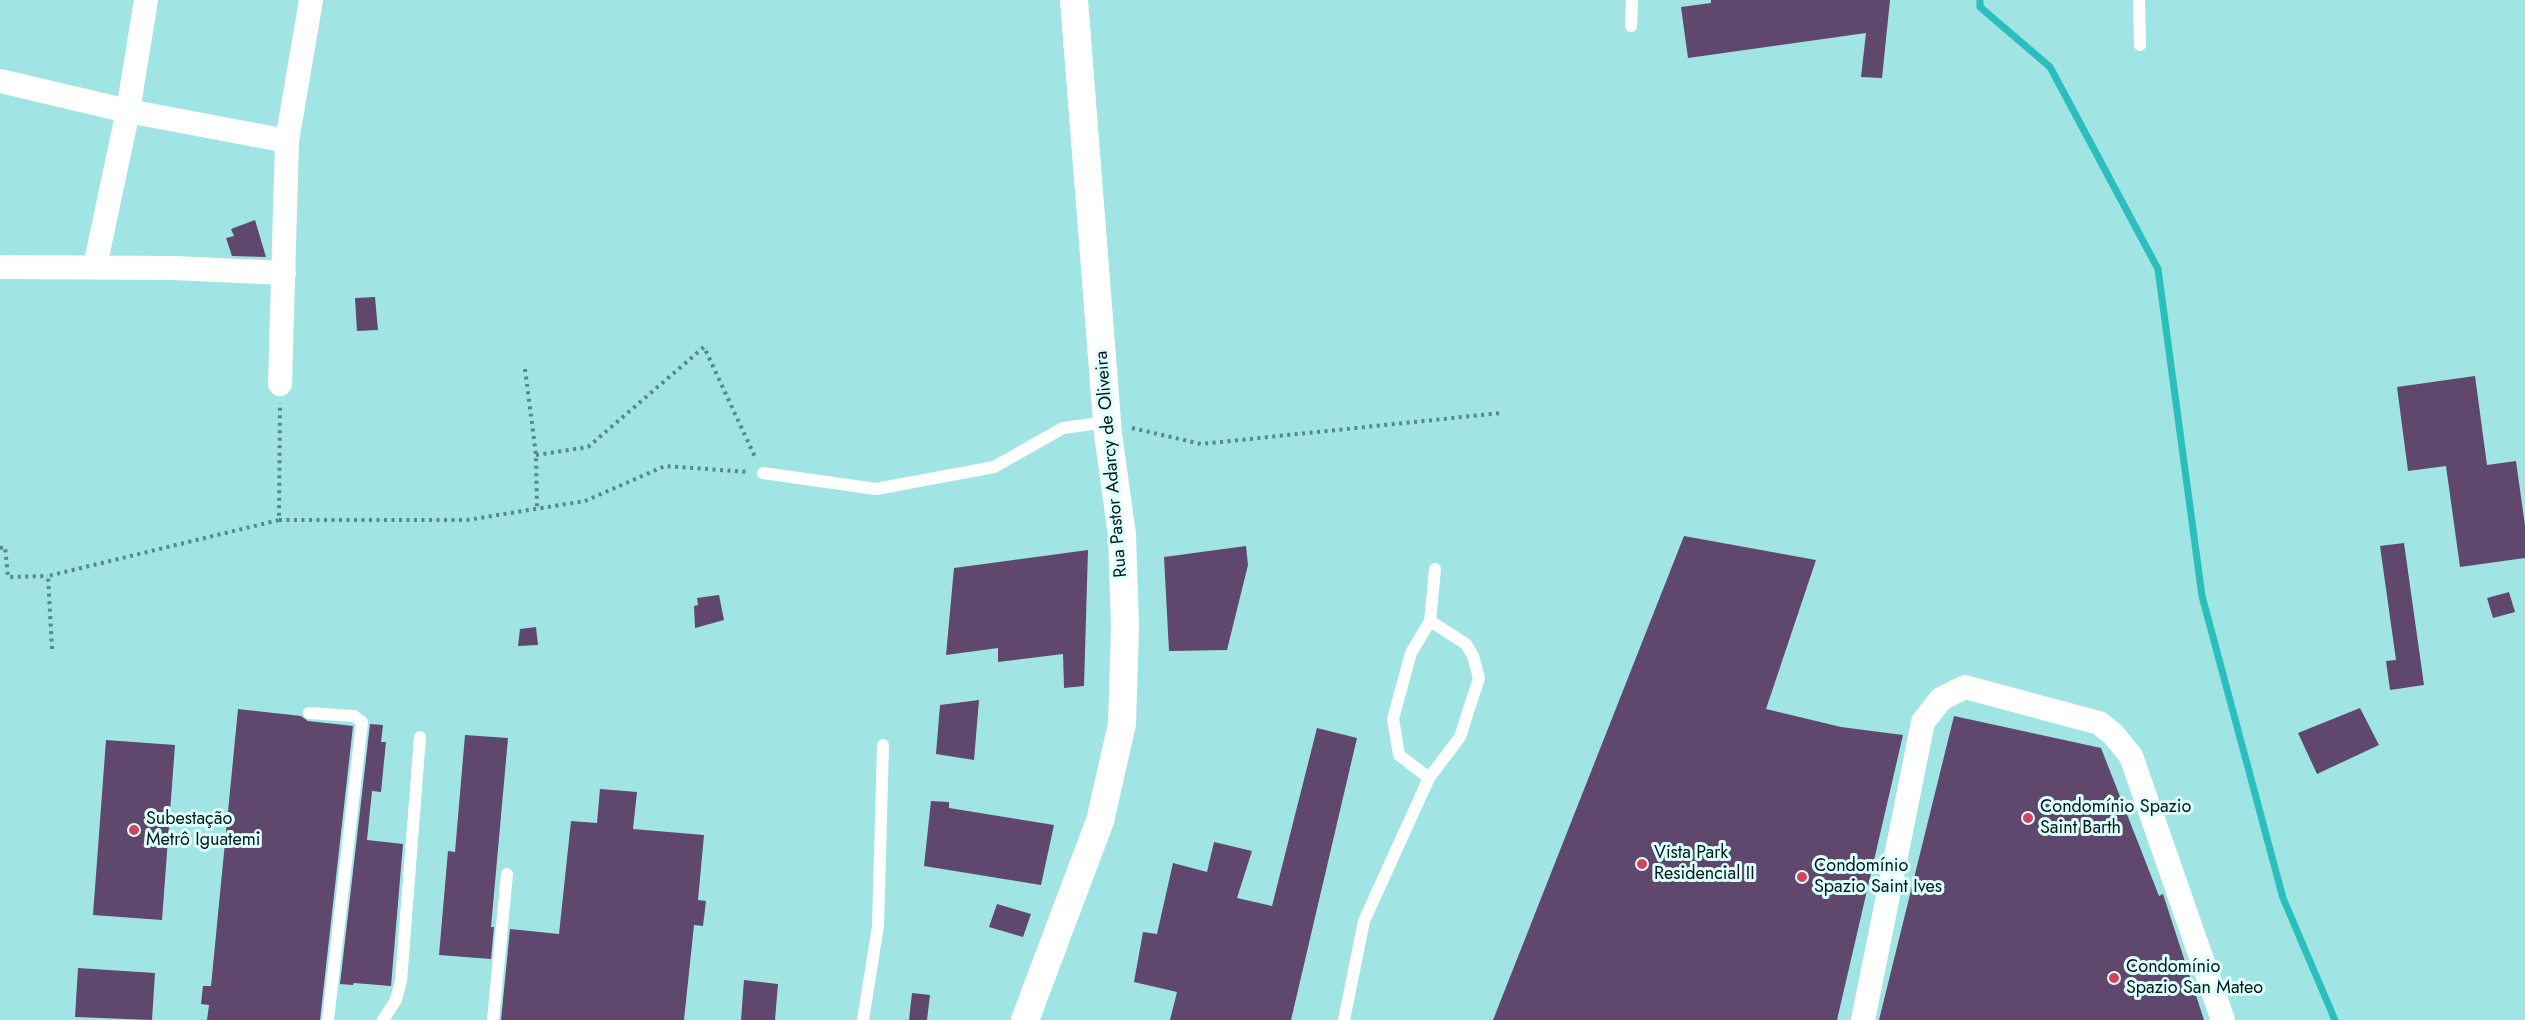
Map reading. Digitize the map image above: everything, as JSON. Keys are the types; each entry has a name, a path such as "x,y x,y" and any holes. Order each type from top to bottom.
{"street":[{"path":"95,266 128,111 146,0"},
{"path":"280,384 286,141 311,0"},
{"name":"Rua Pastor Adarcy de Oliveira","path":"1025,1020 1100,821 1122,724 1125,627 1122,535 1107,422 1074,0"},
{"path":"0,81 128,111 286,141"},
{"path":"0,267 95,266 284,273"},
{"path":"1863,1020 1923,722 1941,699 1965,687 2099,723 2119,741 2131,756 2223,1020"}],"lane":[{"path":"1631,26 1632,0"},
{"path":"2139,0 2140,45"},
{"path":"763,473 876,489 994,466 1063,428 1107,422"},
{"path":"1429,778 1399,755 1393,719 1411,653 1430,621 1435,569"},
{"path":"1344,1020 1364,921 1429,778 1460,737 1479,678 1473,656 1466,644 1430,621"},
{"path":"309,713 354,716 362,722 328,1020"},
{"path":"383,1020 396,1000 401,981 420,737"},
{"path":"862,1020 878,926 883,745"},
{"path":"493,1020 507,874"}],"path":[{"path":"0,548 5,547 8,577 48,576 279,520 467,520 585,501 665,466 763,473 704,347 588,447 536,455"},
{"path":"525,369 536,455 537,508"},
{"path":"279,520 280,384"},
{"path":"1107,422 1201,444 1501,413"},
{"path":"48,576 52,649"}],"building":[{"path":"1711,0 1890,0 1882,78 1861,77 1866,33 1688,58 1681,7 1711,3"},
{"path":"255,220 266,257 232,256 226,238 234,236 231,229"},
{"path":"375,297 378,330 357,331 355,298"},
{"path":"2475,376 2487,465 2516,461 2525,526 2525,558 2460,567 2446,466 2408,471 2397,387"},
{"name":"Vista Park Residencial II","path":"1684,536 1816,560 1766,709 1841,727 1903,735 1837,1020 1493,1020"},
{"path":"2404,543 2424,685 2390,690 2386,661 2396,660 2380,546"},
{"path":"1246,546 1248,565 1227,650 1169,651 1164,557"},
{"path":"1088,550 1084,686 1064,688 1063,654 998,662 998,648 946,655 954,568"},
{"path":"2509,592 2515,612 2493,618 2487,598"},
{"path":"719,595 724,620 695,628 694,606 698,605 697,598"},
{"path":"536,627 538,645 518,646 520,629"},
{"path":"979,700 974,760 936,754 940,705"},
{"path":"2360,708 2379,745 2317,774 2298,733"},
{"path":"238,709 301,716 308,721 353,726 320,1020 207,1020 209,1005 201,1004 203,986 211,986"},
{"name":"Condomínio Spazio Saint Barth","path":"1954,716 2101,748 2159,896 2163,894 2204,1020 1879,1020"},
{"path":"370,724 383,725 381,742 386,742 381,792 372,791 367,840 403,844 391,986 340,984"},
{"path":"1317,728 1357,738 1291,1020 1170,1020 1177,992 1134,982 1143,932 1157,934 1173,863 1207,872 1214,842 1252,851 1237,898 1272,906"},
{"path":"465,735 508,738 491,927 494,927 491,959 439,955 448,851 455,852"},
{"name":"Subestação Metrô Iguatemi","path":"106,740 175,745 162,920 93,915"},
{"path":"600,789 637,792 633,829 704,835 698,900 706,901 703,926 694,925 684,1020 501,1020 510,929 559,934 571,821 597,823"},
{"path":"931,801 949,802 949,808 1054,825 1041,885 924,866"},
{"path":"997,904 1031,914 1023,937 989,927"},
{"path":"78,968 155,973 152,1020 75,1017"},
{"path":"744,980 778,984 775,1020 741,1020"},
{"path":"912,993 930,995 927,1020 909,1020"}],"waterway":[{"path":"1980,0 1980,7 2050,67 2158,269 2202,596 2283,898 2335,1020"}],"place":[{"name":"Condomínio Spazio Saint Barth","path":"2028,818"},
{"name":"Subestação Metrô Iguatemi","path":"134,830"},
{"name":"Vista Park Residencial II","path":"1642,864"},
{"name":"Condomínio Spazio Saint Ives","path":"1802,877"},
{"name":"Condomínio Spazio San Mateo","path":"2114,978"}]}
